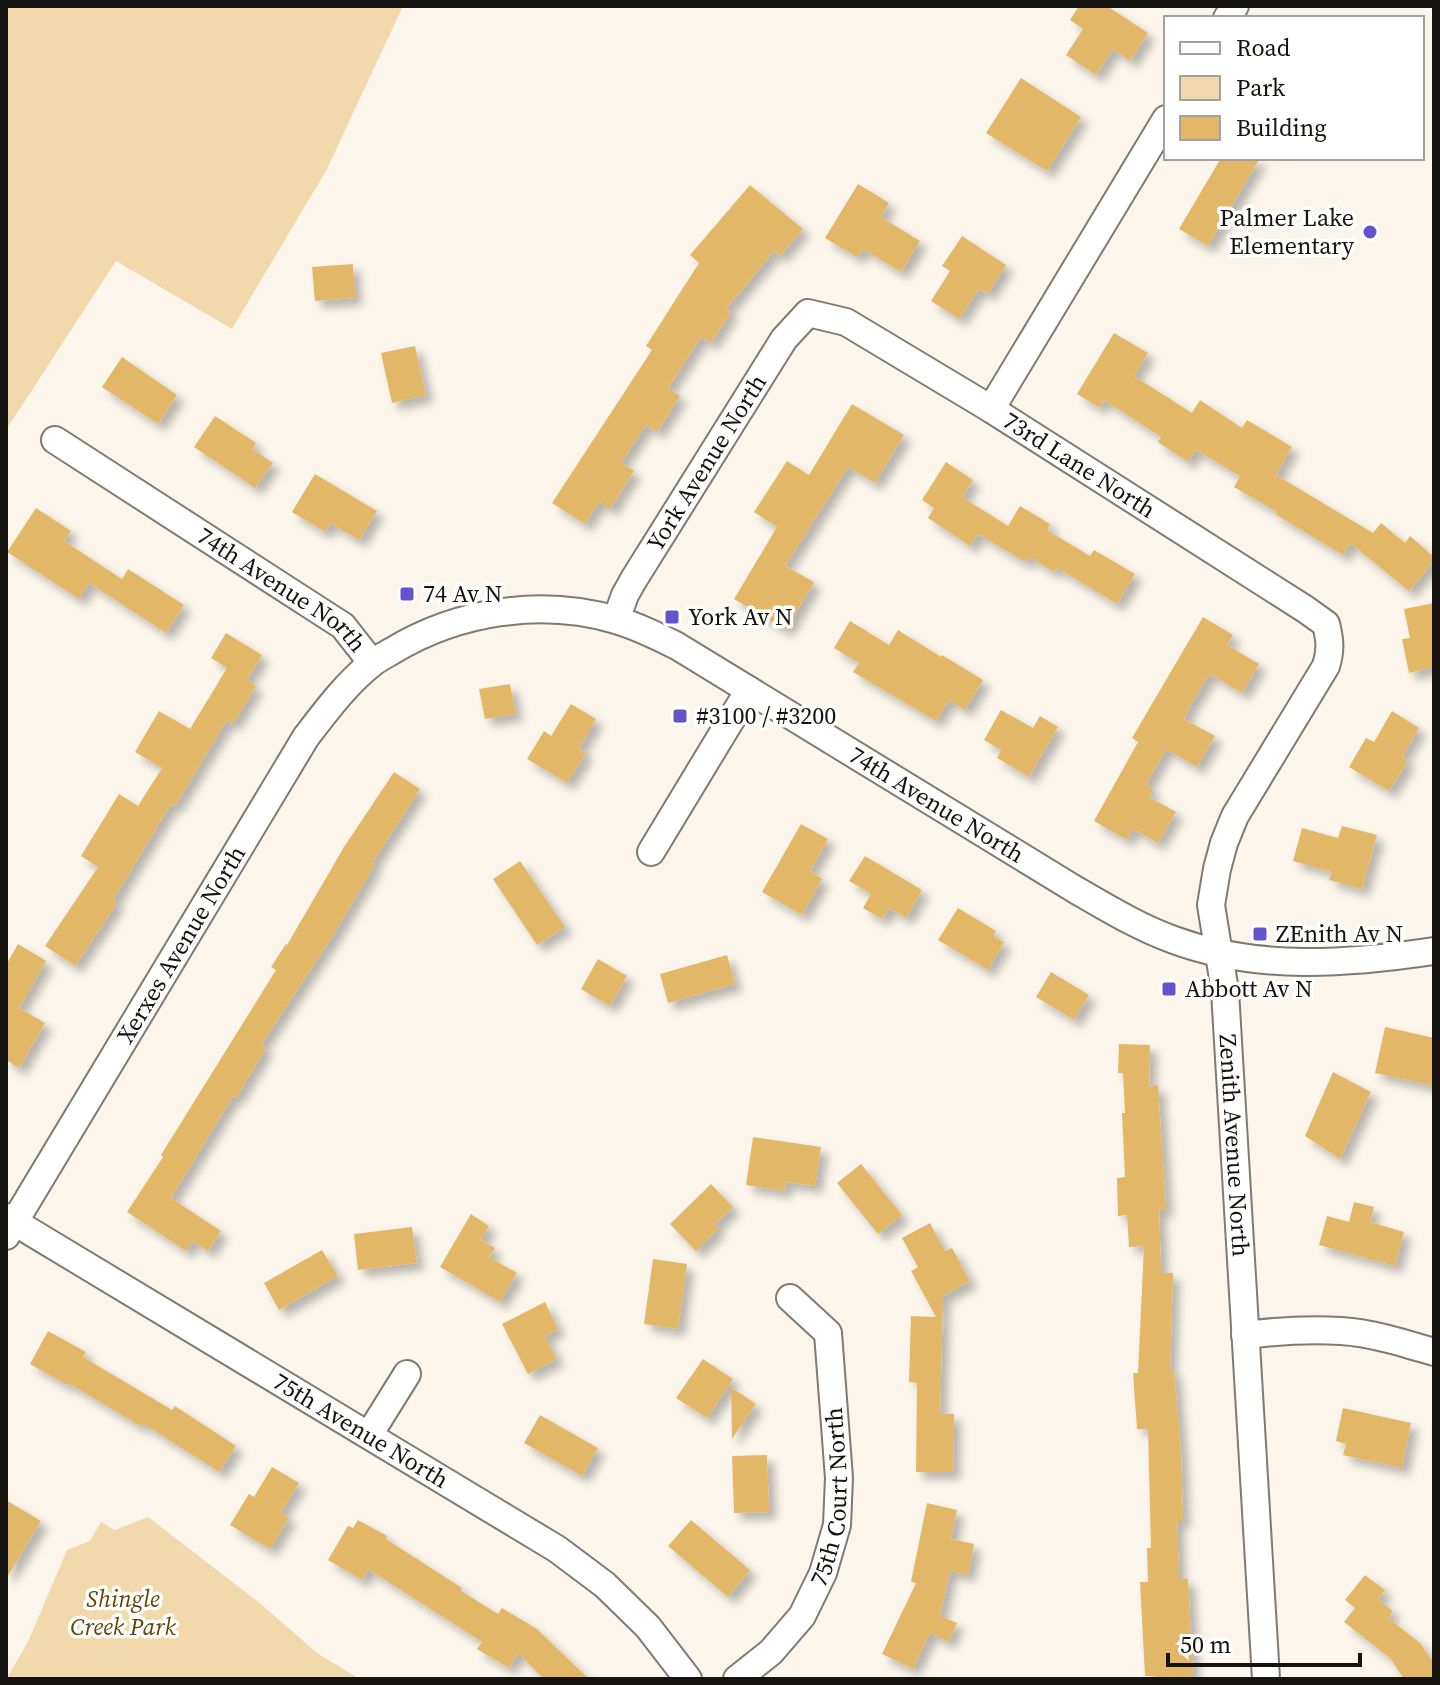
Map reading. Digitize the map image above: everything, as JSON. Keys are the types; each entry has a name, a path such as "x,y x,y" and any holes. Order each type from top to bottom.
{"street":[{"path":"991,409 1164,122"},
{"name":"73rd Lane North","path":"808,313 846,322 991,409 1305,609 1326,624 1330,641"},
{"name":"York Avenue North","path":"616,620 634,579 784,339 808,313"},
{"name":"74th Avenue North","path":"55,440 343,626 372,663 425,633 471,617 498,612 561,609 616,620 677,646 1108,909 1171,939 1218,952 1284,962 1379,959 1434,951"},
{"name":"Zenith Avenue North","path":"1266,1679 1225,991 1211,905 1224,843 1235,816 1326,666 1330,641"},
{"name":"Xerxes Avenue North","path":"9,1225 306,737 330,706 372,663"},
{"path":"651,852 749,690"},
{"name":"75th Avenue North","path":"9,1225 369,1435 557,1549 605,1585 648,1627 688,1679"},
{"name":"75th Court North","path":"737,1679 771,1652 802,1616 823,1573 837,1525 839,1478 828,1333 790,1298"},
{"path":"1245,1335 1283,1330 1343,1331 1400,1341 1434,1352"},
{"path":"369,1435 407,1374"}],"green space":[{"path":"6,6 403,6 327,169 232,329 116,261 6,430"},
{"name":"Shingle Creek Park","path":"148,1517 261,1604 317,1653 360,1679 6,1679 27,1644 67,1550 90,1541 101,1522 115,1530"}],"building":[{"path":"1079,6 1107,6 1148,33 1130,61 1113,49 1096,75 1066,55 1083,29 1070,20"},
{"path":"1021,78 1081,117 1047,171 986,133"},
{"path":"1220,160 1259,160 1208,246 1179,229"},
{"path":"858,184 889,203 881,217 920,241 901,272 863,249 857,257 825,238"},
{"path":"750,185 803,229 780,256 774,251 726,309 731,312 711,343 701,337 668,388 680,396 657,432 646,425 621,463 634,471 610,509 599,502 585,524 552,503 652,350 646,346 699,263 690,255"},
{"path":"962,236 1006,265 988,294 979,289 959,319 931,301 950,271 942,266"},
{"path":"353,264 355,298 315,301 312,267"},
{"path":"1114,333 1148,353 1134,376 1192,413 1200,400 1242,428 1247,420 1292,447 1276,475 1373,533 1381,523 1405,543 1410,536 1434,557 1434,561 1409,591 1350,543 1343,555 1234,487 1240,476 1196,450 1188,462 1158,442 1161,437 1104,400 1100,408 1077,394"},
{"path":"415,346 426,395 392,403 381,353"},
{"path":"122,357 177,395 158,424 102,387"},
{"path":"852,404 904,435 875,483 848,467 785,566 814,582 786,630 734,599 777,527 754,512 787,461 809,475"},
{"path":"215,416 256,443 252,449 273,463 255,488 194,447"},
{"path":"946,462 973,480 962,497 1008,526 1020,506 1050,524 1047,530 1090,556 1094,550 1135,574 1117,604 1057,568 1054,572 1029,557 1025,562 978,534 970,546 928,518 934,508 922,500"},
{"path":"315,474 377,511 359,540 330,523 325,532 292,512"},
{"path":"36,508 71,531 64,541 122,579 128,569 184,605 166,633 89,583 79,599 7,552"},
{"path":"1434,603 1434,667 1409,673 1402,639 1410,638 1404,609"},
{"path":"1203,617 1233,635 1227,645 1259,664 1242,693 1210,674 1184,719 1215,736 1197,767 1166,749 1146,785 1153,789 1149,797 1176,812 1158,843 1133,829 1127,840 1094,821 1138,742 1132,738"},
{"path":"850,621 889,645 898,630 983,680 965,710 949,700 936,721 853,672 859,663 834,648"},
{"path":"226,633 262,655 247,680 256,686 233,724 227,720 175,806 171,804 113,900 117,903 75,966 45,946 98,867 81,856 119,794 138,806 162,768 135,752 159,711 190,729 227,668 211,658"},
{"path":"510,684 516,714 485,719 479,689"},
{"path":"571,704 596,719 579,749 586,753 567,783 527,759 544,731 551,736"},
{"path":"1001,710 1033,728 1040,716 1058,727 1029,777 997,758 1001,750 984,740"},
{"path":"1392,711 1419,728 1402,757 1408,761 1389,791 1349,767 1366,738 1374,742"},
{"path":"394,772 420,789 372,863 375,864 334,934 261,1045 266,1048 236,1098 233,1096 171,1198 221,1231 208,1251 193,1241 186,1251 127,1212 276,970 271,967"},
{"path":"801,824 828,839 810,871 822,879 802,915 762,892"},
{"path":"1342,826 1377,835 1362,889 1329,880 1332,872 1293,861 1302,828 1338,838"},
{"path":"865,856 922,890 906,918 889,908 882,919 863,908 871,894 849,881"},
{"path":"520,861 565,927 537,945 493,879"},
{"path":"958,908 996,931 993,936 1004,942 988,970 938,940"},
{"path":"18,944 46,961 19,1008 45,1023 19,1068 6,1060 6,965"},
{"path":"727,955 735,984 668,1003 660,974"},
{"path":"598,959 627,976 610,1006 581,989"},
{"path":"1051,972 1089,995 1074,1020 1036,997"},
{"path":"1385,1027 1434,1038 1434,1086 1375,1073"},
{"path":"1119,1044 1150,1045 1149,1086 1158,1085 1166,1210 1159,1210 1161,1273 1173,1273 1170,1370 1174,1370 1181,1453 1183,1521 1177,1521 1179,1579 1188,1579 1193,1679 1154,1679 1154,1676 1145,1676 1140,1582 1148,1582 1147,1548 1151,1548 1148,1429 1137,1429 1133,1373 1138,1373 1144,1246 1129,1247 1127,1215 1118,1216 1117,1178 1125,1177 1122,1113 1125,1113 1123,1073 1118,1073"},
{"path":"1333,1072 1371,1092 1340,1159 1305,1136"},
{"path":"753,1137 821,1147 815,1186 786,1182 784,1191 746,1185"},
{"path":"861,1164 902,1215 878,1234 837,1183"},
{"path":"711,1184 733,1207 715,1224 719,1228 696,1251 670,1224"},
{"path":"1354,1202 1374,1207 1370,1222 1404,1232 1395,1266 1319,1245 1327,1216 1349,1222"},
{"path":"471,1214 489,1226 481,1240 495,1248 489,1257 517,1273 500,1302 440,1267"},
{"path":"930,1223 945,1251 952,1248 970,1281 943,1296 940,1414 954,1414 953,1472 916,1472 917,1383 909,1382 911,1316 936,1317 911,1271 918,1267 902,1238"},
{"path":"412,1227 417,1263 358,1270 354,1234"},
{"path":"322,1250 338,1276 279,1310 264,1283"},
{"path":"653,1259 687,1264 678,1329 644,1324"},
{"path":"545,1302 558,1329 545,1336 557,1359 528,1374 502,1324"},
{"path":"48,1331 86,1352 83,1357 172,1410 175,1406 236,1446 219,1472 142,1423 140,1426 30,1364"},
{"path":"703,1359 733,1379 707,1418 676,1398"},
{"path":"731,1387 756,1404 732,1439"},
{"path":"1343,1408 1411,1423 1402,1468 1343,1455 1346,1444 1336,1441"},
{"path":"540,1415 598,1448 582,1476 524,1443"},
{"path":"767,1455 769,1512 734,1513 732,1456"},
{"path":"272,1467 299,1483 281,1512 289,1518 270,1549 230,1525 249,1494 254,1497"},
{"path":"6,1500 41,1521 6,1579"},
{"path":"927,1503 957,1510 951,1539 974,1544 968,1575 950,1571 940,1616 957,1623 948,1642 930,1633 913,1669 882,1654 916,1583 911,1582"},
{"path":"358,1520 387,1536 386,1539 498,1614 502,1608 537,1629 589,1679 544,1679 518,1653 509,1668 477,1649 482,1642 368,1569 362,1580 328,1560 348,1526 353,1528"},
{"path":"691,1520 750,1570 728,1597 668,1546"},
{"path":"1365,1575 1385,1590 1378,1599 1393,1611 1388,1618 1420,1643 1434,1663 1434,1679 1404,1679 1390,1658 1344,1622 1355,1608 1345,1600"}],"place":[{"name":"Palmer Lake Elementary","path":"1370,232"},
{"name":"74 Av N","path":"407,594"},
{"name":"York Av N","path":"672,617"},
{"name":"#3100 / #3200","path":"680,716"},
{"name":"ZEnith Av N","path":"1260,934"},
{"name":"Abbott Av N","path":"1169,989"}]}
